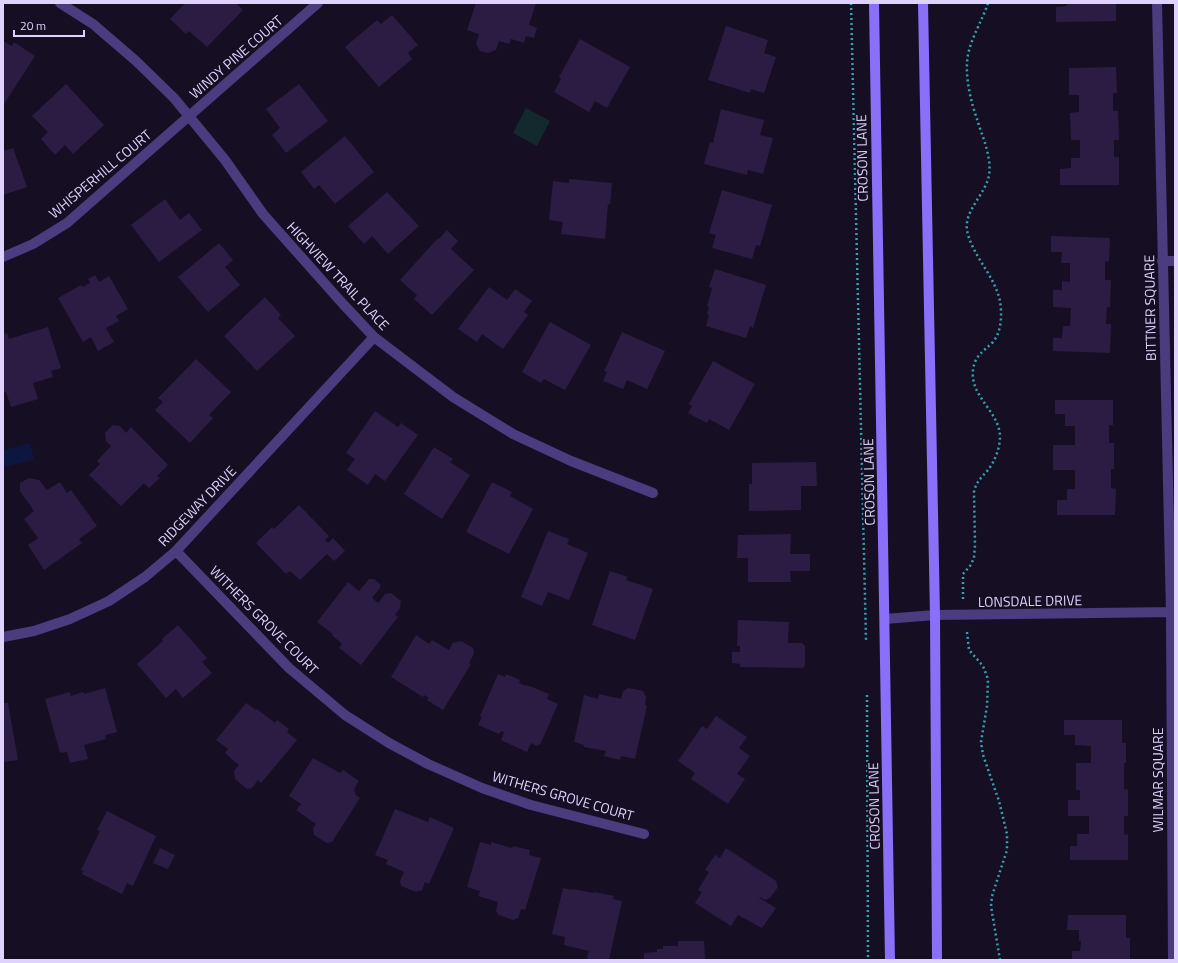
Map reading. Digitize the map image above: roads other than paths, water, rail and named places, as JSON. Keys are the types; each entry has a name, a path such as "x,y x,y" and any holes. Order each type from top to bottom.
{"main road":[{"name":"CROSON LANE","path":"874,3 890,960"},
{"path":"923,3 935,615 937,960"}],"street":[{"name":"HIGHVIEW TRAIL PLACE","path":"60,3 93,24 136,61 174,98 226,160 263,214 374,337 453,397 513,434 571,461 653,493"},
{"name":"WINDY PINE COURT","path":"190,116 318,3"},
{"name":"BITTNER SQUARE","path":"1157,3 1162,262 1173,612"},
{"name":"WHISPERHILL COURT","path":"3,257 33,244 66,224 190,116"},
{"path":"1162,262 1175,261"},
{"name":"RIDGEWAY DRIVE","path":"3,637 34,631 63,622 109,601 145,577 176,551 374,337"},
{"name":"WITHERS GROVE COURT","path":"176,551 289,668 345,715 389,743 428,764 482,788 531,805 644,834"},
{"name":"LONSDALE DRIVE","path":"885,619 935,615 965,616 1173,612"},
{"name":"WILMAR SQUARE","path":"1173,612 1173,960"}],"water":[{"path":"30,443 34,460 3,467 3,450"}]}
